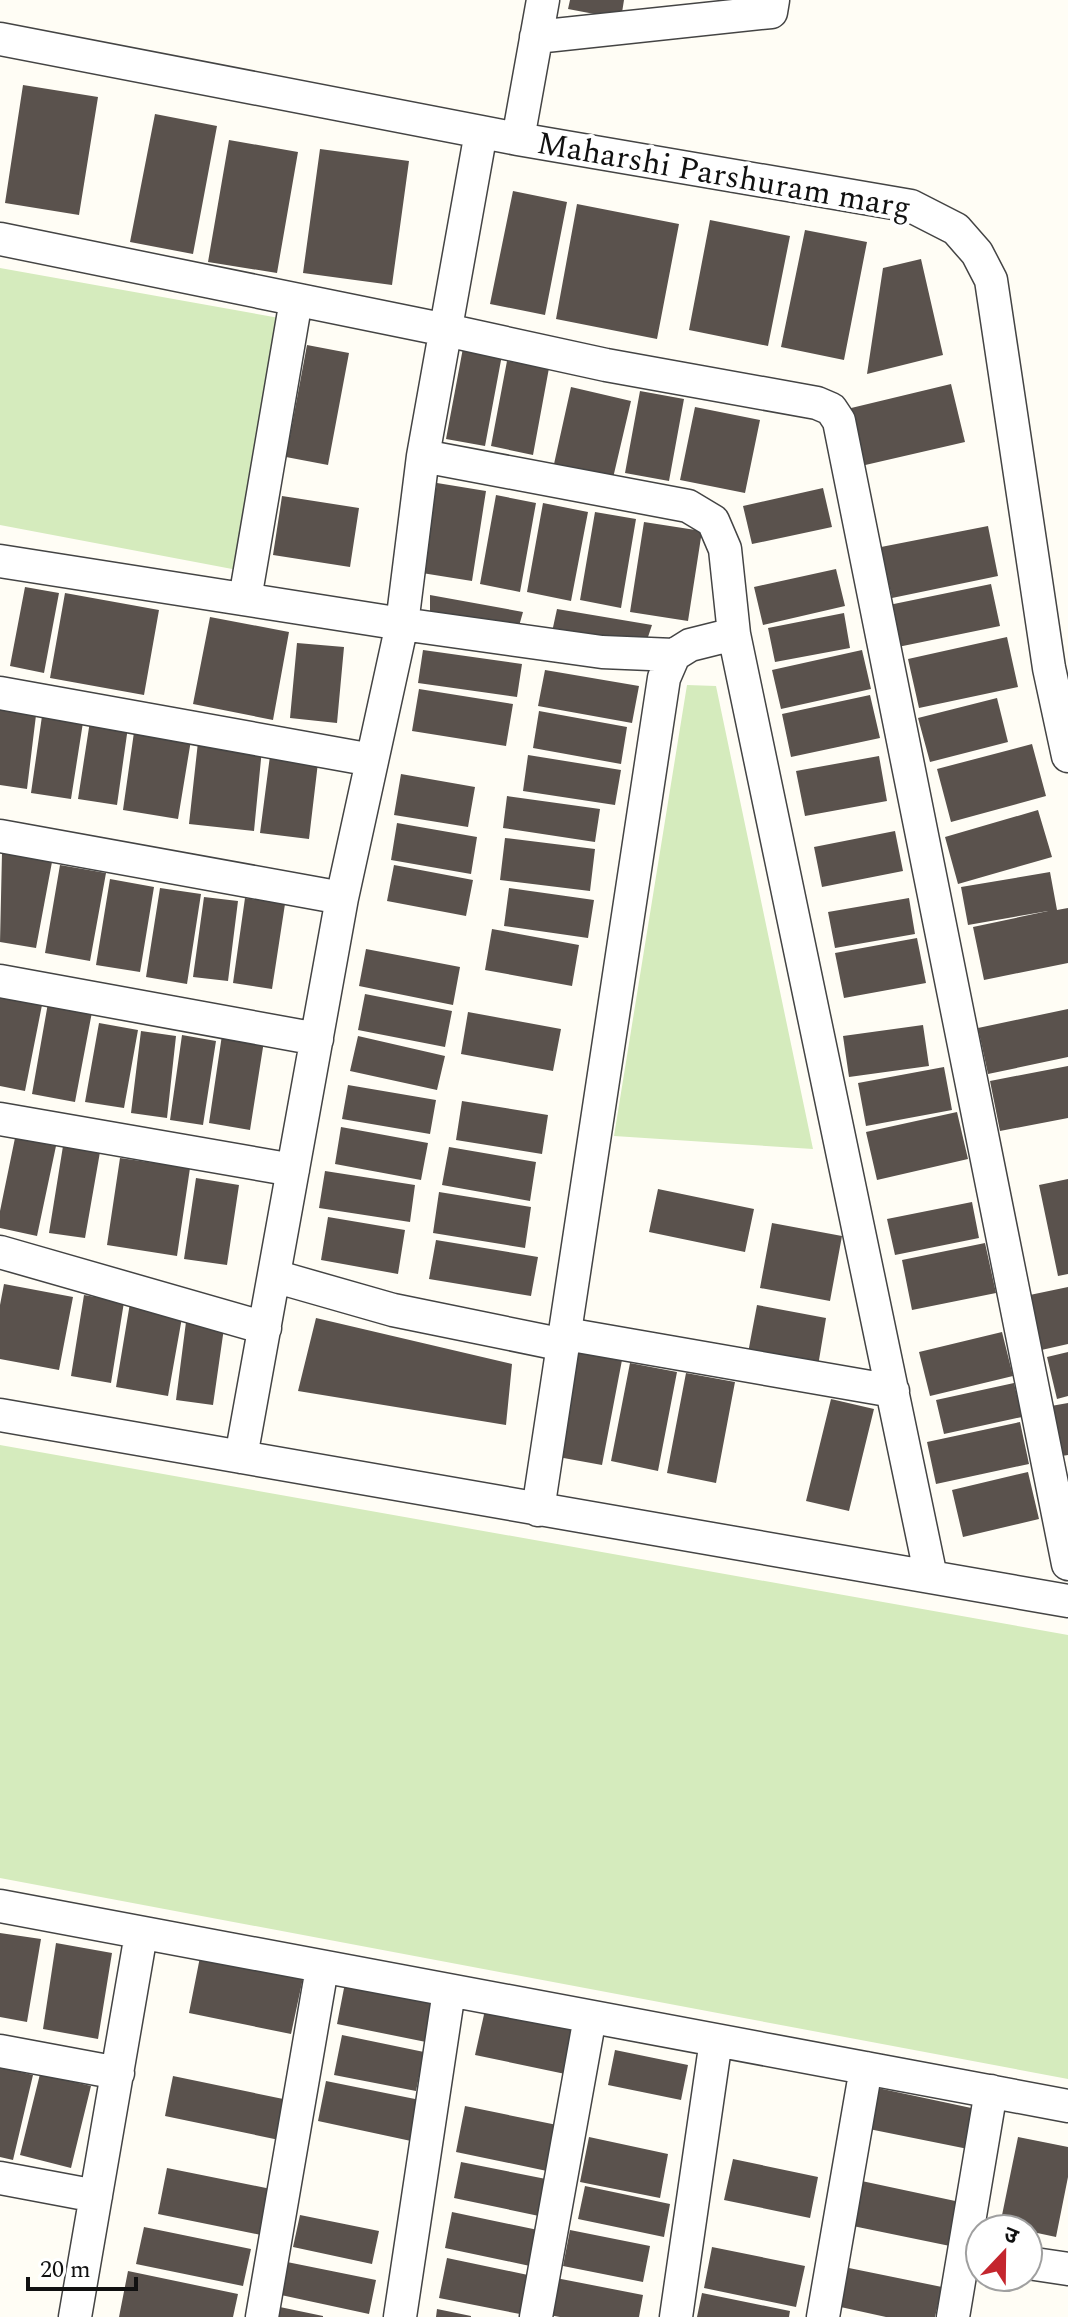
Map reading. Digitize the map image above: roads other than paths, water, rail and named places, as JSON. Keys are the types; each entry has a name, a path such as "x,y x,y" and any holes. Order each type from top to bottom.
{"street":[{"path":"518,139 543,0"},
{"path":"536,37 771,12 773,0"},
{"name":"Maharshi Parshuram marg","path":"0,39 518,139 911,206 956,229 977,253 991,280 1059,666 1068,756"},
{"path":"241,1457 342,898 402,624 423,456 481,132"},
{"path":"0,239 606,365 817,403 831,409 839,421 1068,1564"},
{"path":"245,599 296,300"},
{"path":"423,456 688,506 713,521 725,549 734,634 931,1577"},
{"path":"0,561 602,652 674,655 690,645 734,634"},
{"path":"538,1510 664,678 674,655"},
{"path":"0,693 372,760"},
{"path":"0,836 342,898"},
{"path":"0,981 317,1039"},
{"path":"0,1119 293,1170"},
{"path":"0,1252 265,1328"},
{"path":"274,1276 393,1310 893,1391"},
{"path":"0,1415 1068,1601"},
{"path":"0,1906 1068,2106"},
{"path":"75,2317 141,1934"},
{"path":"262,2317 322,1968"},
{"path":"400,2317 449,1991"},
{"path":"536,2317 590,2017"},
{"path":"676,2317 716,2040"},
{"path":"0,2051 118,2073"},
{"path":"823,2317 866,2068"},
{"path":"977,2213 991,2091"},
{"path":"0,2178 96,2196"},
{"path":"1044,2265 1068,2269"},
{"path":"953,2317 964,2281"}]}
